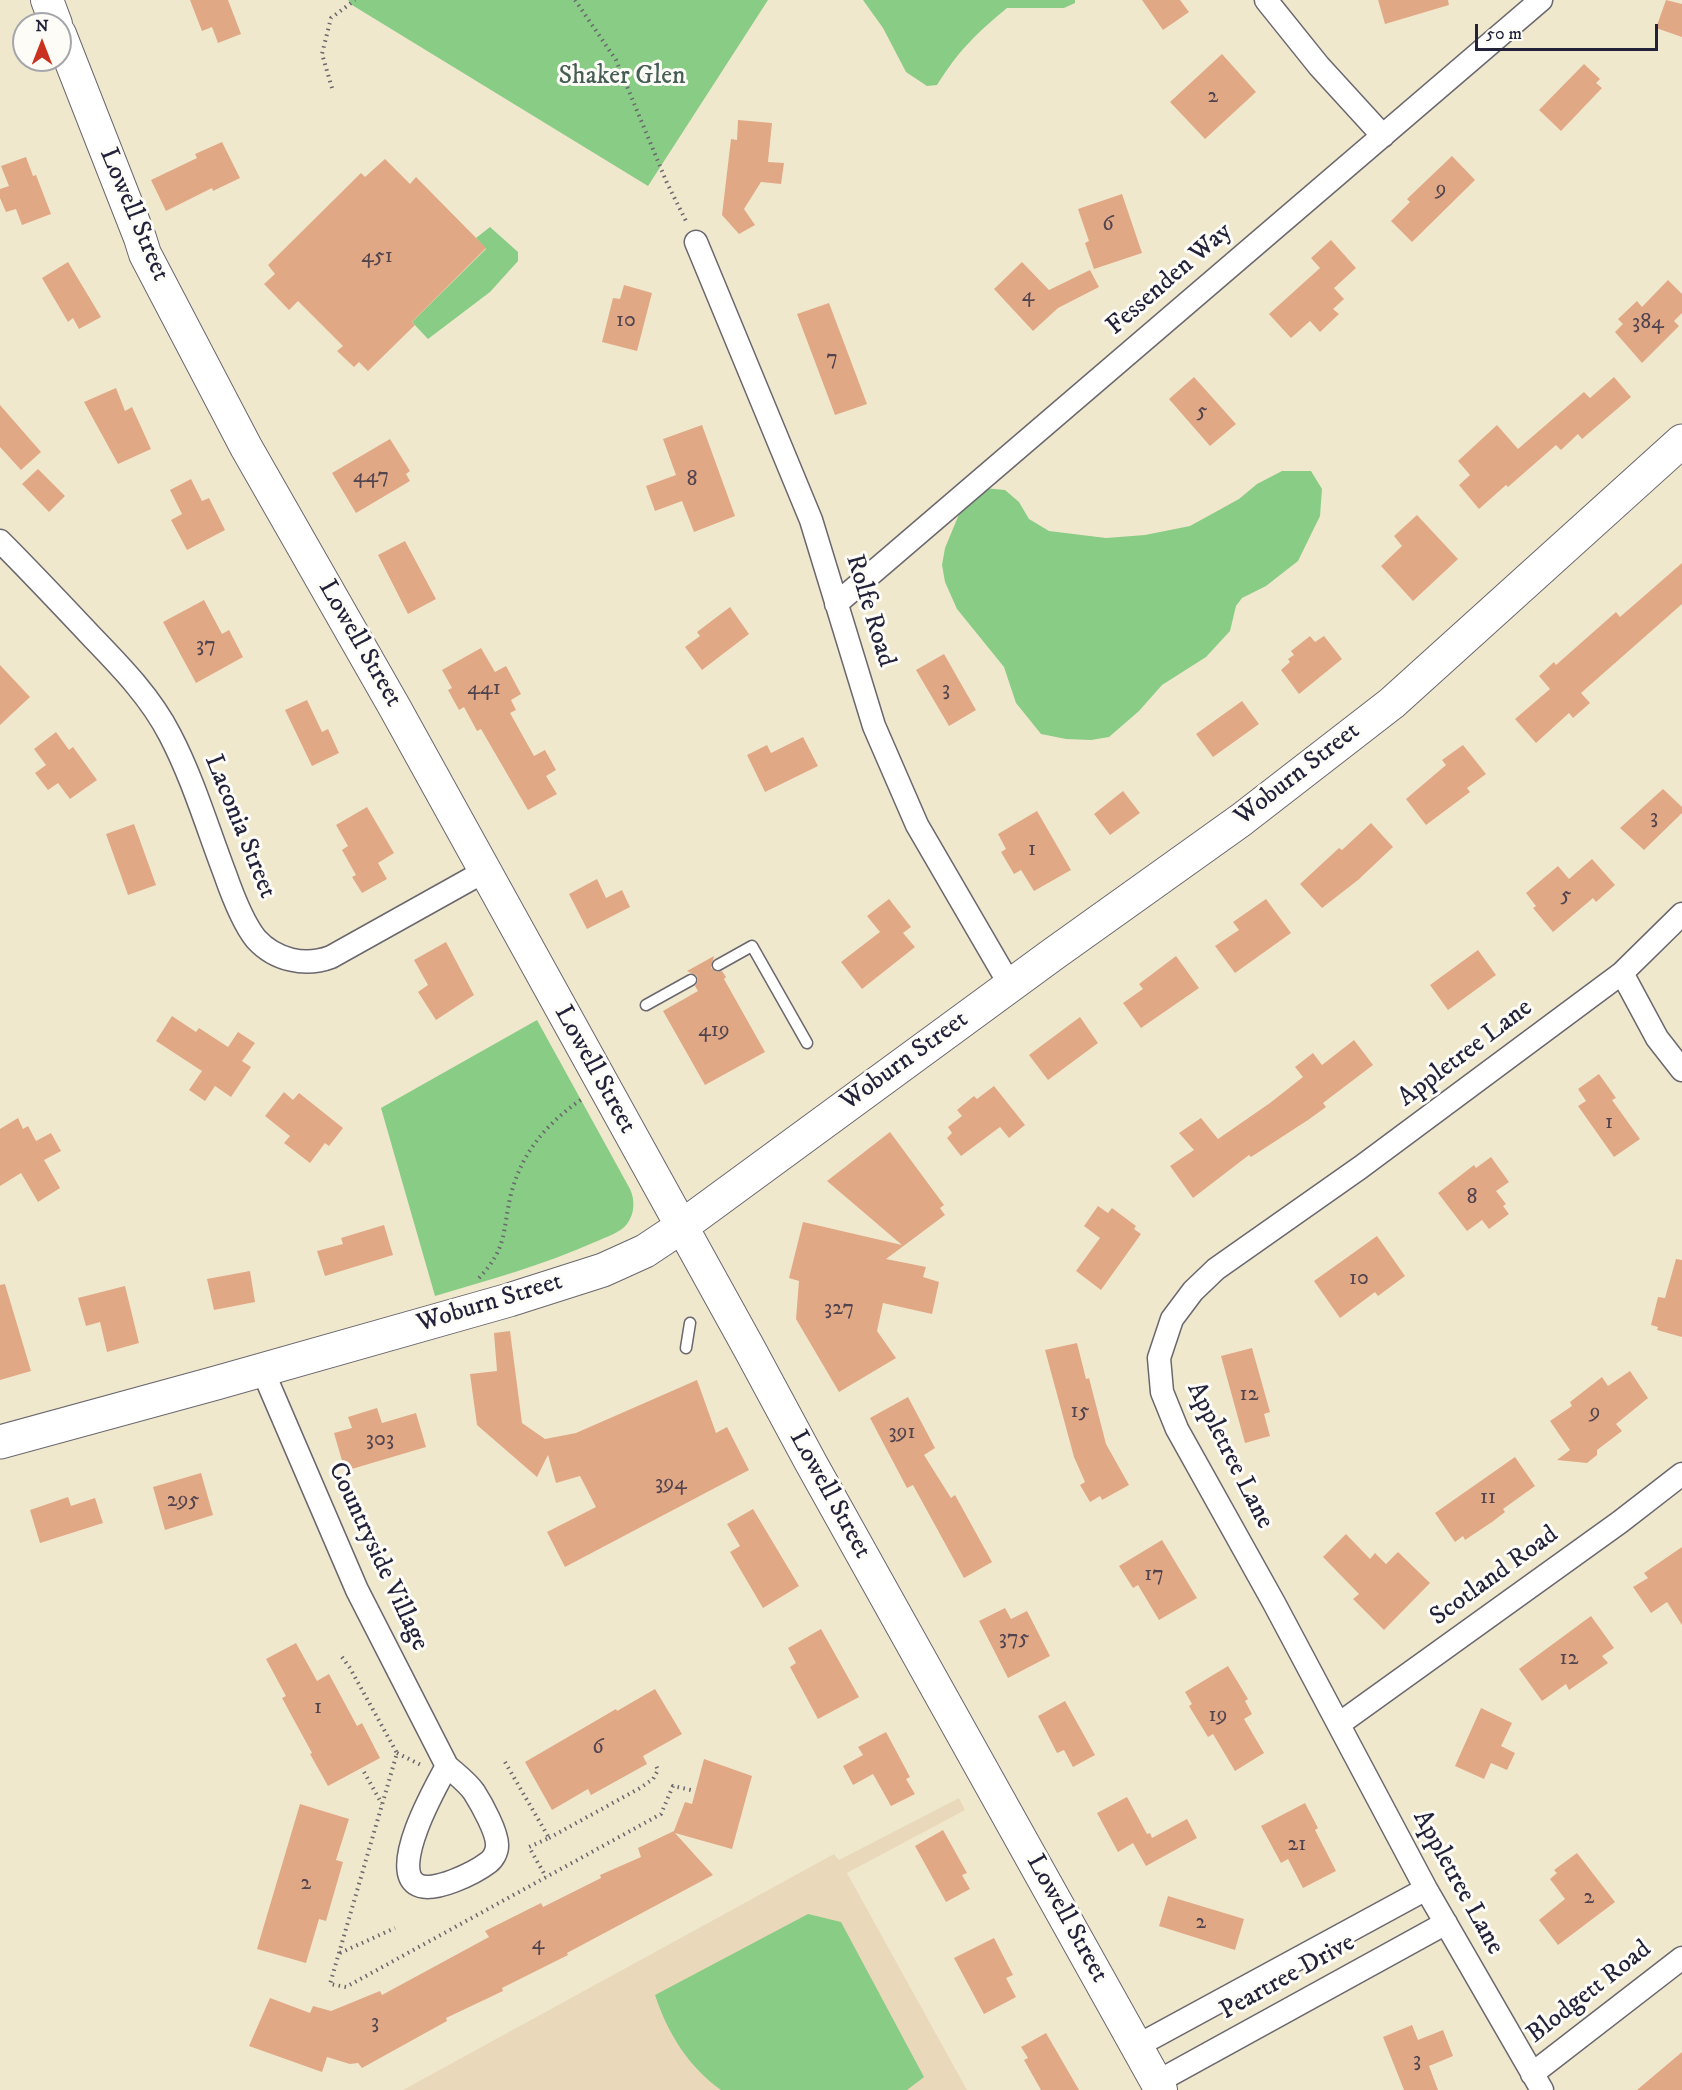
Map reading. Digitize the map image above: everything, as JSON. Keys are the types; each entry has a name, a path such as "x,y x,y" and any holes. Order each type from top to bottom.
{"main road":[{"name":"Lowell Street","path":"72,64 141,238 145,254 246,447 486,871 811,1464 1159,2086"},
{"name":"Woburn Street","path":"0,1442 479,1308 603,1270 645,1251 1241,820 1392,703 1682,441"}],"street":[{"path":"1266,0 1319,66 1383,136"},
{"name":"Fessenden Way","path":"837,604 1541,0"},
{"name":"Rolfe Road","path":"696,242 811,520 874,726 917,825 1010,986"},
{"name":"Laconia Street","path":"0,541 124,670 157,712 184,763 232,893 254,936 270,951 286,959 300,962 318,961 331,957 486,871"},
{"name":"Appletree Lane","path":"1537,2082 1426,1889 1339,1724 1177,1429 1162,1392 1159,1358 1172,1319 1193,1291 1216,1269 1361,1167 1622,973 1682,914"},
{"path":"1622,973 1657,1038 1682,1070"},
{"name":"Countryside Village","path":"262,1369 357,1590 447,1766 474,1791 493,1828 497,1846 491,1861 460,1878 425,1887 416,1885 411,1878 408,1860 427,1802 447,1766"},
{"name":"Scotland Road","path":"1339,1724 1620,1522 1682,1474"},
{"name":"Peartree Drive","path":"1137,2046 1426,1889"},
{"name":"Peartree Drive","path":"1159,2086 1446,1923"},
{"name":"Blodgett Road","path":"1537,2082 1682,1958"}],"lane":[{"path":"718,965 752,946 807,1043"},
{"path":"646,1005 692,980"},
{"path":"686,1347 690,1323"}],"path":[{"path":"332,88 322,54 331,18 355,0"},
{"path":"575,0 616,60 668,183 696,242"},
{"path":"479,1308 473,1285 493,1262 500,1249 511,1195 527,1153 540,1135 580,1099 603,1086"},
{"path":"505,1762 549,1838"},
{"path":"546,1877 529,1847 640,1788 653,1779 658,1770 655,1763"},
{"path":"364,1772 382,1804"},
{"path":"339,1953 395,1928"}],"shaded area":[{"path":"959,1798 965,1810 847,1873 967,2090 403,2090 834,1854 839,1860"}],"green space":[{"name":"Shaker Glen","path":"348,0 768,0 648,186 352,5"},
{"path":"863,0 1075,0 1075,3 1064,8 1007,8 969,43 937,85 927,86 906,72 883,28"},
{"path":"490,227 518,252 518,261 490,292 428,339 412,322 486,249 476,238"},
{"path":"1282,471 1311,471 1322,489 1320,516 1298,561 1266,586 1242,598 1236,606 1230,631 1206,657 1162,685 1139,711 1109,737 1091,740 1066,739 1041,734 1016,703 1004,667 957,609 945,582 942,565 945,548 962,507 984,488 1005,490 1019,502 1029,519 1049,531 1106,538 1145,535 1190,526 1239,499 1257,484"},
{"path":"537,1020 630,1189 633,1198 632,1215 627,1224 617,1232 556,1258 435,1296 381,1108"},
{"path":"808,1914 841,1922 924,2077 907,2090 721,2090 689,2060 673,2036 655,1995"}],"building":[{"path":"190,0 228,0 241,34 218,43 212,27 202,31"},
{"path":"1142,0 1180,0 1189,12 1163,30"},
{"path":"1378,0 1448,0 1449,5 1385,24"},
{"path":"1666,0 1682,4 1682,37 1656,28"},
{"path":"1222,54 1256,92 1205,139 1170,102"},
{"path":"1584,64 1600,79 1596,83 1602,88 1561,131 1539,110"},
{"path":"738,120 772,123 768,162 784,163 781,184 761,182 744,209 755,225 739,234 722,215 731,139 737,140"},
{"path":"222,142 240,178 213,191 212,188 166,211 151,180 197,158 195,154"},
{"path":"1452,156 1475,180 1412,242 1391,221 1410,202 1407,199"},
{"path":"26,157 33,176 36,175 51,214 22,225 16,209 6,212 0,198 0,189 9,186 1,166"},
{"path":"385,159 410,184 416,177 486,248 412,322 415,325 368,371 359,362 354,367 337,351 343,346 298,301 289,310 264,284 275,274 268,265 361,173 365,177"},
{"path":"1122,194 1142,253 1094,269 1085,243 1089,241 1078,209"},
{"path":"1331,240 1356,268 1334,288 1344,299 1333,309 1339,314 1320,332 1310,321 1291,338 1269,314 1320,268 1311,258"},
{"path":"68,262 101,317 79,329 73,318 68,322 42,278"},
{"path":"1022,262 1049,290 1090,270 1099,287 1058,308 1033,331 994,289"},
{"path":"1668,280 1682,294 1682,313 1674,321 1679,326 1642,363 1615,332 1623,324 1618,319 1637,301 1642,307"},
{"path":"624,285 652,293 637,351 602,342 613,298 620,299"},
{"path":"829,303 867,404 835,415 797,314"},
{"path":"1194,377 1236,424 1210,446 1169,399"},
{"path":"1614,377 1631,397 1582,439 1578,434 1561,450 1556,445 1479,509 1459,485 1470,475 1458,461 1497,425 1518,449 1584,392 1590,398"},
{"path":"116,388 125,411 132,407 151,449 118,464 84,402"},
{"path":"0,405 41,452 21,470 0,447"},
{"path":"702,425 735,516 694,532 682,501 655,511 646,486 676,475 663,439"},
{"path":"390,439 410,471 406,474 410,481 356,513 332,473"},
{"path":"38,469 65,496 49,512 22,484"},
{"path":"191,479 202,501 209,498 225,530 187,550 171,520 182,514 170,490"},
{"path":"1417,515 1458,559 1413,601 1381,566 1402,546 1394,536"},
{"path":"405,541 436,599 408,614 378,555"},
{"path":"1682,563 1682,604 1581,693 1590,703 1573,718 1569,713 1536,743 1515,719 1550,689 1539,676 1554,662 1556,665 1616,612 1620,617"},
{"path":"204,600 222,634 229,630 243,657 196,683 163,622"},
{"path":"730,607 749,634 702,670 685,647 700,636 697,632"},
{"path":"1310,636 1315,642 1324,636 1342,659 1299,694 1281,670 1290,662 1288,659 1294,655 1291,651"},
{"path":"481,648 495,672 506,666 521,694 511,700 516,710 510,713 534,756 545,750 556,770 546,776 557,794 528,810 481,729 477,731 464,707 459,710 448,690 452,688 442,670"},
{"path":"944,654 976,710 949,726 916,670"},
{"path":"0,665 30,697 0,725"},
{"path":"307,700 322,732 328,729 339,753 312,766 285,710"},
{"path":"1242,701 1259,724 1213,757 1196,734"},
{"path":"56,732 69,750 73,747 97,780 70,799 58,783 48,790 35,773 46,765 34,749"},
{"path":"803,737 818,766 765,792 747,755 767,745 771,753"},
{"path":"1463,745 1486,774 1467,788 1470,792 1426,825 1406,799 1446,765 1442,760"},
{"path":"1663,789 1682,807 1682,813 1644,850 1620,828"},
{"path":"1123,791 1140,813 1110,835 1094,814"},
{"path":"367,807 394,853 378,863 387,879 362,893 352,877 356,875 342,850 348,846 336,825"},
{"path":"1037,811 1071,870 1034,891 1021,870 1014,874 1001,852 1006,849 998,834"},
{"path":"1371,823 1393,847 1358,880 1322,908 1300,884 1339,848 1342,850"},
{"path":"134,824 156,885 128,895 106,834"},
{"path":"1592,859 1615,885 1596,902 1593,898 1553,932 1533,908 1536,906 1526,893 1558,866 1569,879"},
{"path":"597,879 606,898 622,890 630,907 587,929 569,894"},
{"path":"889,899 911,927 903,933 915,947 862,989 841,962 880,932 867,916"},
{"path":"1266,899 1291,933 1235,973 1215,946 1239,930 1233,922"},
{"path":"446,942 474,995 436,1020 418,992 428,985 414,960"},
{"path":"1478,950 1496,975 1448,1010 1430,985"},
{"path":"714,956 711,968 717,972 722,971 726,977 724,979 765,1052 705,1085 663,1011 698,991 695,986 698,981 697,976 687,971"},
{"path":"1176,956 1199,988 1141,1028 1123,1003 1143,989 1139,984"},
{"path":"172,1016 196,1032 199,1028 228,1047 238,1032 255,1043 242,1061 251,1067 231,1097 215,1086 205,1101 189,1090 202,1071 156,1041"},
{"path":"1080,1017 1098,1043 1048,1080 1029,1055"},
{"path":"1354,1040 1373,1065 1323,1103 1326,1107 1251,1157 1249,1155 1193,1198 1170,1166 1194,1150 1179,1133 1201,1118 1218,1139 1303,1077 1295,1067 1313,1053 1322,1065"},
{"path":"1599,1074 1616,1098 1612,1100 1640,1139 1614,1157 1578,1106 1586,1101 1578,1089"},
{"path":"994,1086 1025,1125 1009,1138 1000,1127 961,1156 947,1138 952,1133 948,1127 962,1116 957,1110 974,1096 977,1099"},
{"path":"284,1092 293,1100 299,1093 343,1128 329,1146 325,1143 310,1163 284,1143 290,1136 265,1116"},
{"path":"18,1118 23,1129 28,1126 36,1141 51,1133 61,1151 44,1160 60,1188 38,1202 21,1173 0,1186 0,1129"},
{"path":"890,1132 944,1205 940,1208 945,1215 886,1259 926,1267 923,1277 939,1282 932,1314 883,1303 877,1331 896,1358 839,1392 796,1319 799,1281 789,1278 803,1222 902,1245 827,1181"},
{"path":"1491,1157 1509,1182 1496,1191 1506,1204 1503,1206 1509,1214 1489,1229 1482,1220 1467,1231 1438,1193 1474,1165 1476,1168"},
{"path":"1098,1206 1108,1213 1112,1208 1136,1226 1134,1229 1141,1234 1101,1290 1076,1271 1100,1238 1084,1226"},
{"path":"384,1225 393,1255 325,1276 317,1251 343,1244 341,1238"},
{"path":"1377,1236 1405,1276 1378,1296 1375,1292 1340,1318 1314,1281"},
{"path":"1676,1259 1682,1260 1682,1337 1657,1330 1658,1327 1651,1325 1658,1297 1665,1298"},
{"path":"250,1271 255,1302 214,1310 207,1279"},
{"path":"5,1284 31,1371 0,1380 0,1285"},
{"path":"125,1286 139,1343 107,1352 100,1322 86,1326 78,1298"},
{"path":"510,1331 522,1423 545,1439 576,1433 697,1380 716,1433 727,1427 749,1470 565,1567 547,1532 596,1507 580,1476 556,1483 548,1455 537,1477 477,1425 470,1374 497,1371 494,1333"},
{"path":"1077,1343 1086,1379 1089,1378 1106,1444 1129,1485 1102,1500 1100,1496 1090,1502 1080,1485 1085,1482 1074,1457 1045,1350"},
{"path":"1252,1348 1270,1412 1264,1414 1270,1436 1245,1443 1221,1356"},
{"path":"1630,1371 1648,1398 1616,1424 1622,1431 1597,1450 1597,1455 1587,1463 1557,1460 1570,1450 1550,1421 1572,1406 1570,1402 1602,1377 1608,1386"},
{"path":"908,1397 935,1448 924,1455 951,1498 955,1495 992,1562 964,1578 913,1485 907,1488 870,1418"},
{"path":"377,1408 382,1423 416,1413 426,1447 345,1471 334,1433 352,1428 348,1417"},
{"path":"1515,1457 1535,1486 1503,1509 1505,1512 1492,1522 1465,1540 1463,1536 1455,1542 1435,1513"},
{"path":"201,1473 213,1515 165,1530 153,1487"},
{"path":"68,1497 71,1506 95,1498 103,1523 40,1543 30,1510"},
{"path":"753,1509 799,1586 763,1608 730,1552 740,1546 727,1524"},
{"path":"1346,1534 1370,1559 1375,1553 1386,1564 1398,1552 1430,1583 1384,1630 1353,1599 1359,1594 1323,1557"},
{"path":"1162,1540 1197,1598 1159,1620 1138,1585 1133,1588 1119,1566"},
{"path":"1682,1547 1682,1625 1667,1602 1651,1613 1633,1587 1648,1578 1644,1573"},
{"path":"1005,1608 1011,1619 1027,1611 1050,1656 1008,1678 979,1621"},
{"path":"1591,1616 1614,1648 1602,1656 1608,1663 1569,1690 1566,1684 1542,1701 1519,1669"},
{"path":"821,1629 859,1697 818,1719 790,1667 796,1663 788,1648"},
{"path":"296,1643 317,1681 329,1674 357,1726 362,1723 380,1758 328,1786 282,1698 286,1696 266,1659"},
{"path":"1228,1666 1248,1699 1245,1701 1252,1714 1244,1719 1264,1753 1235,1771 1213,1734 1208,1737 1189,1706 1192,1704 1185,1692"},
{"path":"655,1689 682,1734 643,1756 647,1764 591,1795 588,1789 552,1810 525,1762"},
{"path":"1065,1701 1095,1755 1073,1767 1064,1750 1057,1753 1038,1716"},
{"path":"1481,1708 1512,1723 1501,1746 1515,1753 1507,1770 1491,1763 1484,1779 1455,1766"},
{"path":"886,1732 910,1777 906,1779 915,1794 891,1806 873,1774 853,1785 843,1766 863,1755 858,1747"},
{"path":"704,1759 752,1776 732,1849 675,1833 713,1875 567,1953 568,1955 502,1988 503,1991 446,2018 447,2021 362,2068 358,2063 350,2064 327,2057 322,2072 249,2046 270,1998 310,2013 313,2006 331,2011 380,1991 382,1995 489,1937 485,1931 541,1903 543,1907 601,1878 600,1875 641,1857 638,1848 674,1831 685,1802 692,1804"},
{"path":"1127,1797 1147,1834 1150,1833 1152,1838 1187,1819 1197,1838 1146,1866 1133,1843 1118,1852 1097,1813"},
{"path":"1305,1803 1318,1828 1315,1830 1336,1871 1303,1888 1288,1859 1281,1863 1261,1826"},
{"path":"300,1804 349,1819 336,1860 343,1862 326,1921 319,1919 306,1963 257,1949"},
{"path":"943,1830 967,1873 962,1875 970,1889 946,1902 915,1846"},
{"path":"1577,1853 1615,1902 1558,1945 1539,1920 1565,1899 1550,1879 1557,1873 1554,1870"},
{"path":"1168,1896 1244,1919 1235,1950 1159,1926"},
{"path":"994,1938 1013,1975 1006,1978 1016,1997 984,2014 954,1958"},
{"path":"1412,2025 1418,2040 1443,2030 1453,2056 1429,2066 1438,2090 1404,2090 1383,2037"},
{"path":"1046,2033 1079,2090 1041,2090 1024,2060 1028,2058 1021,2047"},
{"path":"1682,2052 1682,2090 1637,2090"}]}
